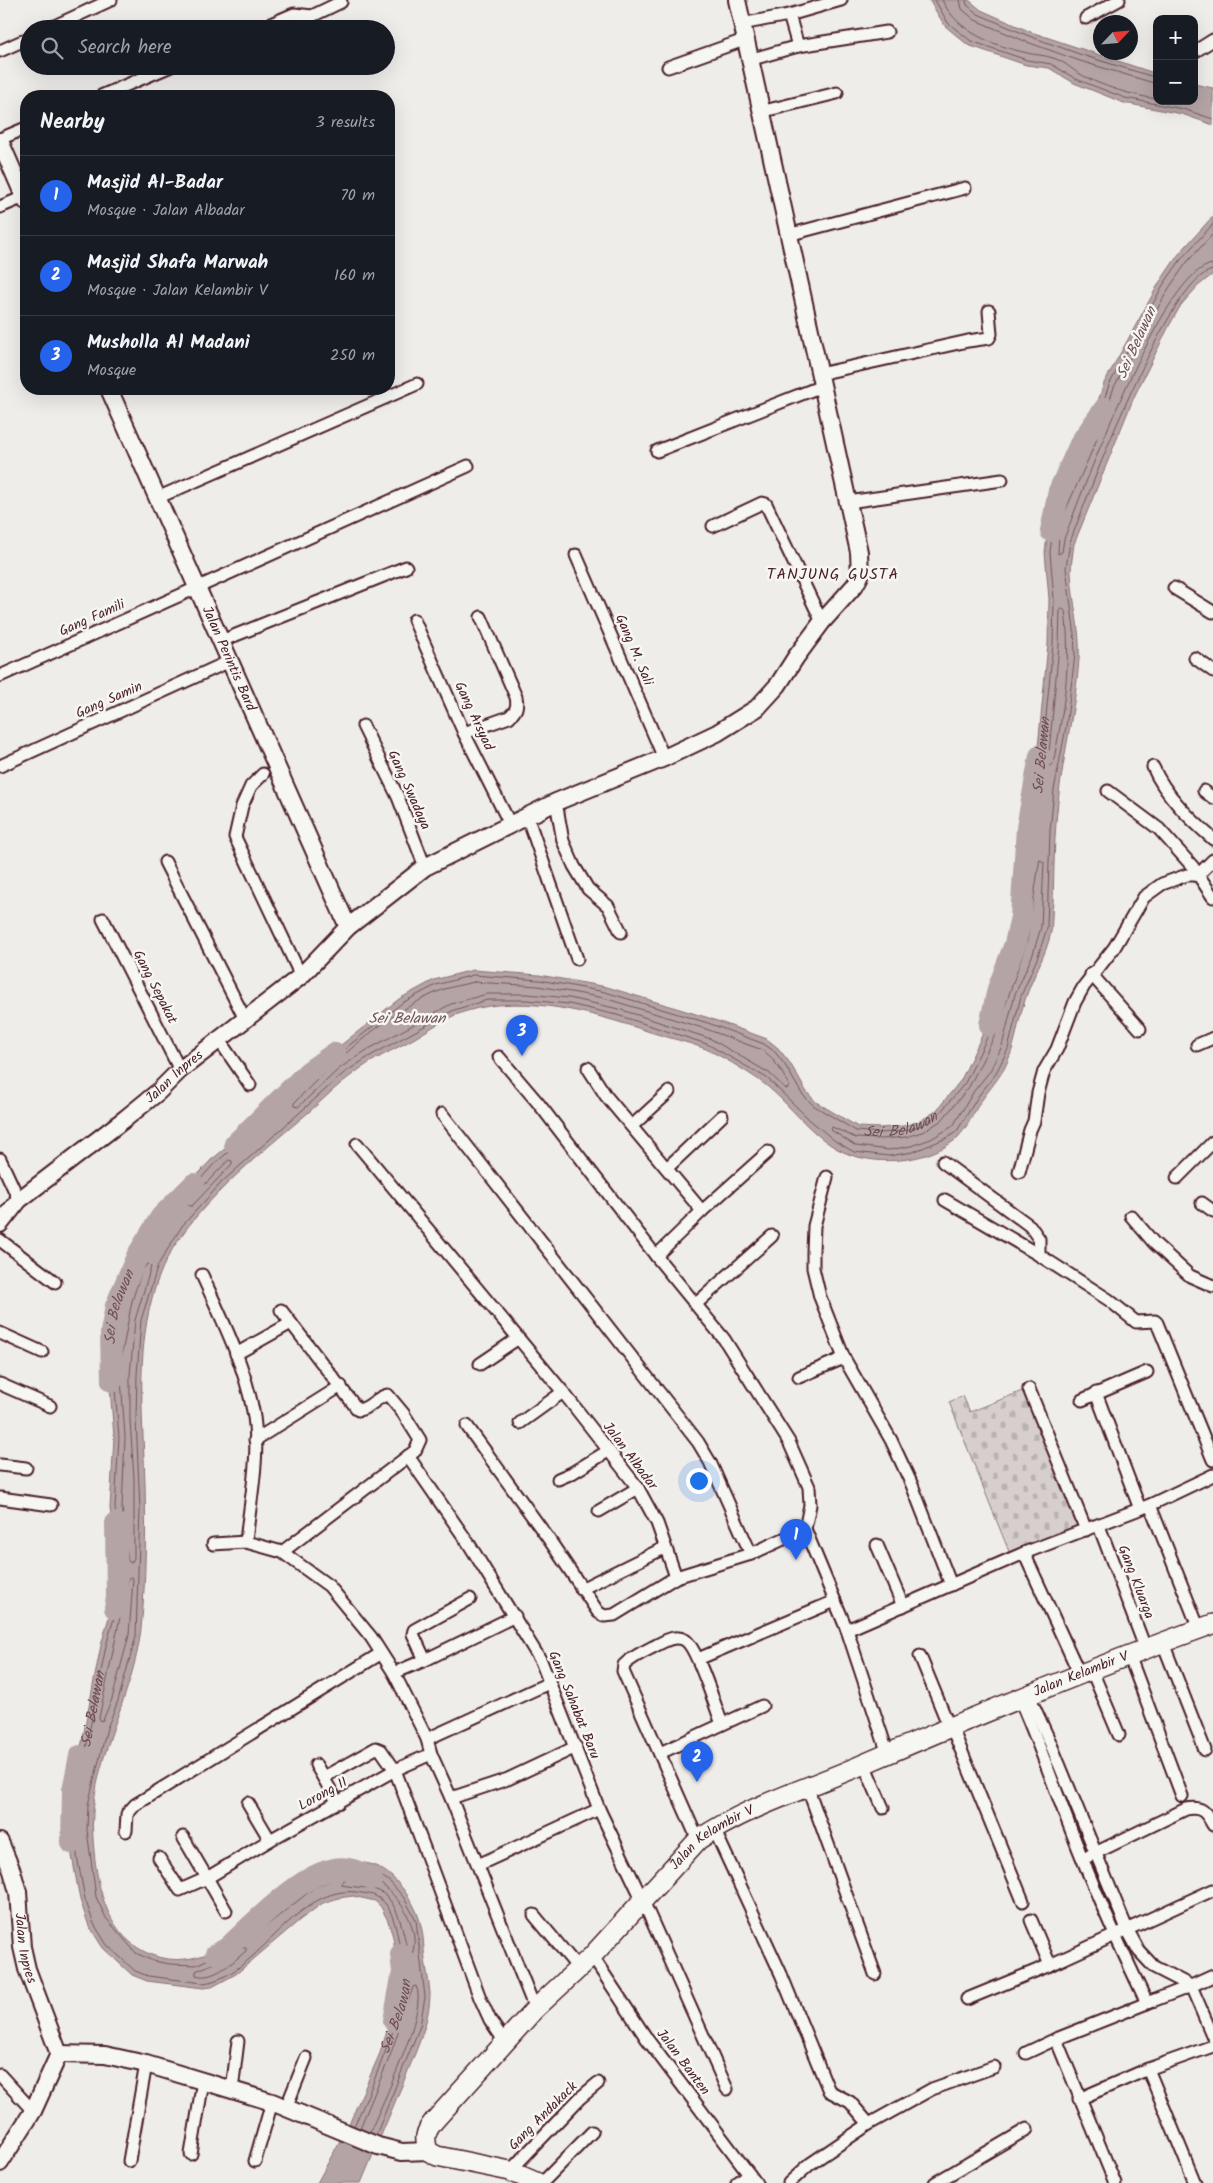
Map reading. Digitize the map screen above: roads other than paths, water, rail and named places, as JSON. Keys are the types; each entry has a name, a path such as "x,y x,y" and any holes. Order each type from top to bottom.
{"main road":[{"name":"Jalan Kelambir V","path":"428,2151 425,2140 426,2132 430,2126 535,2009 585,1963 698,1840 714,1829 807,1786 1206,1626"},
{"path":"428,2151 437,2156 510,2171 534,2182"}],"street":[{"path":"68,20 111,0"},
{"name":"Jalan Inpres","path":"0,1224 19,1200 126,1118 158,1092 180,1070 300,976 348,928 425,866 556,802 664,758 716,733 757,708 778,686 796,657 822,622 855,585 860,576 859,552 760,112 737,0"},
{"path":"668,67 743,32 840,0"},
{"path":"1086,18 1119,0"},
{"path":"280,20 294,14 312,16 341,2"},
{"path":"790,15 798,46"},
{"path":"749,60 798,46 887,32"},
{"path":"1198,49 1213,40"},
{"path":"0,51 20,42"},
{"path":"115,90 151,75"},
{"path":"760,112 837,93"},
{"path":"20,131 0,140 20,187"},
{"path":"788,235 964,188"},
{"path":"0,207 20,201"},
{"path":"656,451 820,380 968,341 989,338 991,334 988,311"},
{"path":"395,394 417,384"},
{"name":"Jalan Perintis Bard","path":"112,395 348,928"},
{"path":"157,498 392,395"},
{"name":"Gang Famili","path":"0,676 468,466"},
{"path":"848,502 1002,480"},
{"path":"713,526 762,503 766,504 822,622"},
{"name":"Gang M. Sali","path":"576,555 664,758"},
{"path":"221,641 406,567"},
{"path":"1174,588 1213,612"},
{"path":"464,733 509,717 515,712 518,705 481,617"},
{"name":"Gang Arsyad","path":"414,620 464,733 510,824"},
{"path":"1194,658 1213,671"},
{"name":"Gang Samin","path":"0,766 230,661"},
{"name":"Gang Swadaya","path":"363,726 398,797 425,866"},
{"path":"1153,767 1168,792 1213,839"},
{"path":"262,774 251,786 242,806 235,837 300,976"},
{"path":"1108,792 1159,829 1198,875 1213,897"},
{"path":"556,802 564,841 574,866 588,889 608,906 621,932"},
{"path":"527,816 577,959"},
{"path":"1019,1172 1034,1121 1044,1070 1057,1049 1075,1002 1092,974 1114,948 1144,897 1162,884 1186,875 1198,875 1213,860"},
{"path":"165,862 245,1019"},
{"name":"Gang Sepakat","path":"103,919 180,1070"},
{"path":"1092,974 1140,1029"},
{"path":"1197,1045 1213,1038"},
{"path":"219,1040 250,1085"},
{"path":"499,1057 539,1104 656,1256 724,1339 789,1442 809,1486 810,1504 805,1529 847,1630 888,1754"},
{"path":"588,1068 606,1096 702,1211"},
{"path":"632,1126 669,1092"},
{"path":"442,1114 698,1442 710,1462 751,1554"},
{"path":"668,1168 722,1116"},
{"path":"1177,1178 1213,1142"},
{"name":"Jalan Albadar","path":"357,1144 563,1392 638,1488 657,1522 664,1548 676,1577"},
{"path":"656,1256 702,1211 768,1152"},
{"path":"0,1159 19,1200"},
{"path":"943,1162 1030,1226 1039,1239 1039,1254"},
{"path":"827,1177 814,1226 813,1268 820,1297 844,1358 891,1440 923,1510 952,1585"},
{"path":"945,1200 1039,1254 1109,1300 1136,1322 1155,1321 1213,1460"},
{"path":"1202,1203 1213,1211"},
{"path":"1131,1216 1154,1243 1190,1276 1213,1286"},
{"path":"696,1304 772,1236"},
{"path":"0,1240 55,1282"},
{"path":"202,1275 236,1354 254,1412 255,1440 246,1542"},
{"path":"281,1310 358,1410 369,1406 384,1395 388,1395 392,1398 420,1440 418,1448 282,1552"},
{"path":"236,1354 291,1323"},
{"path":"0,1333 42,1352"},
{"path":"480,1364 517,1338"},
{"path":"799,1377 844,1358"},
{"path":"1082,1400 1147,1372"},
{"path":"0,1384 50,1406"},
{"path":"255,1440 341,1386"},
{"path":"1029,1389 1086,1530"},
{"path":"520,1423 563,1392"},
{"path":"1096,1393 1145,1507 1206,1626"},
{"path":"467,1426 548,1538 581,1589 600,1615 606,1617 614,1615 676,1577 751,1554 805,1529"},
{"path":"558,1479 572,1473 608,1451"},
{"name":"Gang Sahabat Baru","path":"408,1456 469,1544 541,1661 599,1809 643,1901 727,2088"},
{"path":"0,1465 26,1468"},
{"path":"847,1630 1024,1553 1145,1507 1213,1475"},
{"path":"599,1510 638,1488"},
{"path":"0,1498 52,1505"},
{"name":"Gang Kluarga","path":"1098,1526 1146,1649"},
{"path":"213,1544 246,1542 282,1552 329,1586 371,1637 380,1654 394,1673 427,1739 430,1754 451,1798 535,2009"},
{"path":"877,1545 903,1606"},
{"path":"581,1589 664,1548"},
{"path":"1024,1553 1119,1735"},
{"path":"425,1660 413,1634 414,1630 470,1599"},
{"path":"698,1659 835,1601"},
{"path":"394,1673 515,1616"},
{"path":"698,1840 623,1671 624,1665 637,1655 672,1637 688,1642 698,1659 722,1724"},
{"path":"1146,1649 1205,1750"},
{"path":"1146,1649 1182,1796"},
{"path":"126,1831 127,1814 134,1805 380,1654"},
{"path":"920,1656 1023,1901"},
{"path":"427,1739 549,1683"},
{"path":"1024,1698 1050,1742 1127,1929 1139,1950 1154,1967 1191,1986 1213,2037"},
{"path":"1024,1698 1082,1858 1147,2003"},
{"path":"660,1753 762,1706"},
{"path":"451,1798 508,1779 576,1747"},
{"path":"324,1777 376,1748 381,1750 395,1770 480,1998 490,2020 505,2042"},
{"name":"Lorong II","path":"159,1858 180,1890 207,1878 270,1840 395,1770 430,1754"},
{"path":"864,1764 883,1808"},
{"path":"316,1765 338,1803"},
{"path":"807,1786 875,1974"},
{"path":"248,1803 270,1840"},
{"path":"1082,1858 1186,1809 1199,1808 1205,1811 1213,1825"},
{"path":"478,1865 599,1809"},
{"path":"714,1829 781,1974 829,2091 850,2102 869,2124"},
{"path":"183,1837 226,1911"},
{"name":"Jalan Inpres","path":"0,1842 18,1892 22,1947 27,1969 59,2054"},
{"path":"967,1999 1050,1964 1213,1890"},
{"name":"Jalan Banten","path":"534,1915 585,1963 647,2039 752,2178"},
{"path":"1032,1920 1050,1964"},
{"path":"1137,1982 1154,1967"},
{"path":"1026,2053 1056,2039 1213,1976"},
{"path":"1056,2039 1114,2183"},
{"path":"232,2090 238,2041"},
{"path":"1079,2099 1148,2069 1213,2046"},
{"path":"0,2164 33,2111 59,2054 105,2055 146,2064 279,2105 378,2146 402,2152 428,2151"},
{"path":"255,2160 279,2105 306,2058"},
{"path":"129,2161 146,2064"},
{"path":"789,2183 810,2164 869,2124 932,2089 994,2067"},
{"path":"1148,2069 1195,2183"},
{"path":"0,2075 33,2111"},
{"path":"191,2154 203,2081"},
{"name":"Gang Andakack","path":"510,2171 580,2098 598,2083"},
{"path":"935,2183 1027,2129"},
{"path":"534,2182 592,2132"},
{"path":"737,2183 752,2178"}],"water":[{"path":"929,0 969,0 981,10 1031,32 1093,53 1093,60 1115,60 1153,73 1153,105 1198,105 1198,85 1213,88 1213,125 1182,114 1124,103 1074,83 1049,68 1026,65 968,45 945,26"},
{"name":"Sei Belawan","path":"1213,216 1213,274 1198,286 1181,305 1169,326 1134,397 1074,544 1071,572 1079,637 1079,659 1060,784 1054,853 1051,932 1046,950 1025,1000 1008,1061 959,1136 945,1147 934,1152 908,1159 882,1161 858,1157 843,1152 829,1144 816,1134 769,1088 756,1078 706,1049 578,1011 527,1004 477,1008 443,1021 368,1064 341,1083 227,1184 189,1226 174,1247 162,1269 153,1295 143,1348 142,1403 145,1538 141,1629 129,1681 103,1759 97,1785 93,1812 94,1855 100,1888 105,1903 111,1918 120,1931 131,1943 145,1952 161,1958 177,1960 208,1954 237,1939 270,1917 310,1885 352,1865 360,1863 370,1864 383,1870 404,1891 418,1915 423,1935 430,1993 428,2015 418,2046 361,2183 317,2183 350,2122 380,2053 401,1987 393,1937 381,1907 375,1901 353,1896 323,1903 301,1919 236,1974 212,1987 203,1988 147,1981 132,1975 103,1948 89,1926 80,1900 72,1856 74,1783 117,1575 110,1508 114,1437 108,1363 121,1298 132,1265 183,1191 211,1160 262,1119 312,1068 399,999 434,980 473,970 539,975 607,987 709,1018 767,1039 778,1048 790,1063 806,1091 816,1102 858,1127 903,1126 920,1121 936,1111 961,1080 985,1029 1016,937 1027,861 1048,644 1049,599 1045,552 1048,529 1056,503 1085,440 1104,383 1159,283 1178,255"}],"waterway":[{"name":"Sei Belawan","path":"1051,531 1059,491 1081,442 1105,408"},
{"name":"Sei Belawan","path":"990,1025 998,989 1015,944 1021,917 1027,828 1040,756"},
{"name":"Sei Belawan","path":"235,1144 308,1072 335,1053"},
{"name":"Sei Belawan","path":"112,1381 111,1332 116,1306 137,1256 161,1217 194,1184"},
{"name":"Sei Belawan","path":"115,1608 117,1598 116,1523"},
{"name":"Sei Belawan","path":"72,1843 73,1790 80,1756"},
{"name":"Sei Belawan","path":"216,1954 226,1949 283,1897 317,1875 333,1869 348,1869 372,1879"},
{"name":"Sei Belawan","path":"394,2021 403,1972 401,1954"}],"place":[{"name":"Musholla Al Madani","path":"522,1056"},
{"name":"Masjid Al-Badar","path":"796,1560"},
{"name":"Masjid Shafa Marwah","path":"697,1782"}],"district":[{"name":"TANJUNG GUSTA","path":"833,574"}]}
